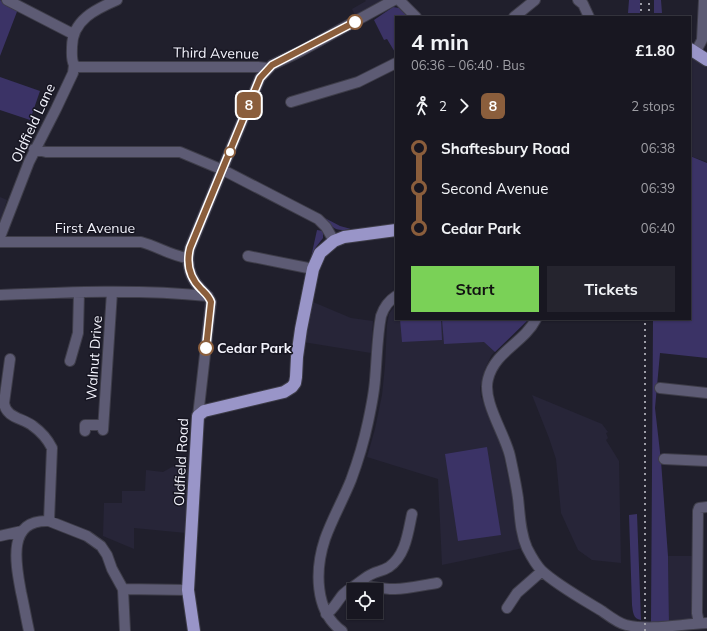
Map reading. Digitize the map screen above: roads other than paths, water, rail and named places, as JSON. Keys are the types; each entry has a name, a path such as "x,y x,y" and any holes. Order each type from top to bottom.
{"main road":[{"path":"692,51 707,60"},
{"path":"198,416 204,411 284,392 292,387 295,383 301,329 313,269 320,253 334,241 349,236 395,230"},
{"name":"Oldfield Road","path":"194,631 188,590 198,416"}],"street":[{"path":"7,0 73,34 81,22 91,12 117,0"},
{"name":"Third Avenue","path":"73,63 78,67 268,68 394,0"},
{"path":"399,0 415,16"},
{"path":"515,16 535,0"},
{"path":"692,51 702,40 704,0"},
{"path":"582,1 589,16"},
{"name":"Oldfield Lane","path":"0,236 34,149 56,109 73,73 73,34"},
{"path":"291,102 358,82 395,64"},
{"path":"208,296 194,281 189,270 188,258 190,248 260,78 268,68"},
{"path":"34,149 46,152 180,152 222,170 318,219 326,227 334,241"},
{"name":"First Avenue","path":"0,242 141,242 148,243 179,257 188,258"},
{"path":"248,256 313,269"},
{"path":"0,295 112,292 174,293 208,296"},
{"name":"Walnut Drive","path":"85,430 85,425 103,428 112,292"},
{"path":"71,362 78,332 79,293"},
{"name":"Oldfield Road","path":"198,416 210,307 210,299 208,296"},
{"path":"342,631 326,614 321,602 319,591 319,574 322,553 325,539 351,480 368,422 375,382 381,316 384,308 395,297"},
{"path":"536,320 533,325 503,352 494,364 486,386 489,403 510,454 514,471 523,538 533,560 542,571 577,596 626,627 653,628 703,623 698,614 698,511 699,508 705,507"},
{"path":"10,360 4,403 5,409 8,413 33,426 52,448 49,521"},
{"path":"660,388 707,393"},
{"path":"664,459 707,460"},
{"path":"358,583 371,574 382,571 390,566 398,557 406,545 412,514"},
{"path":"0,536 22,531 32,523 42,520 49,521 87,536 101,546 108,555 112,569 123,589 125,631"},
{"path":"22,531 16,550 16,567 29,631"},
{"path":"506,609 517,593 542,571"},
{"path":"383,588 394,589 438,584"},
{"path":"123,589 188,590"},
{"path":"326,614 332,611 340,598 347,592"}],"railway":[{"path":"641,0 641,16"},
{"path":"649,0 649,16"},
{"path":"645,320 645,631"}],"place":[{"name":"Cedar Park","path":"206,348"}]}
